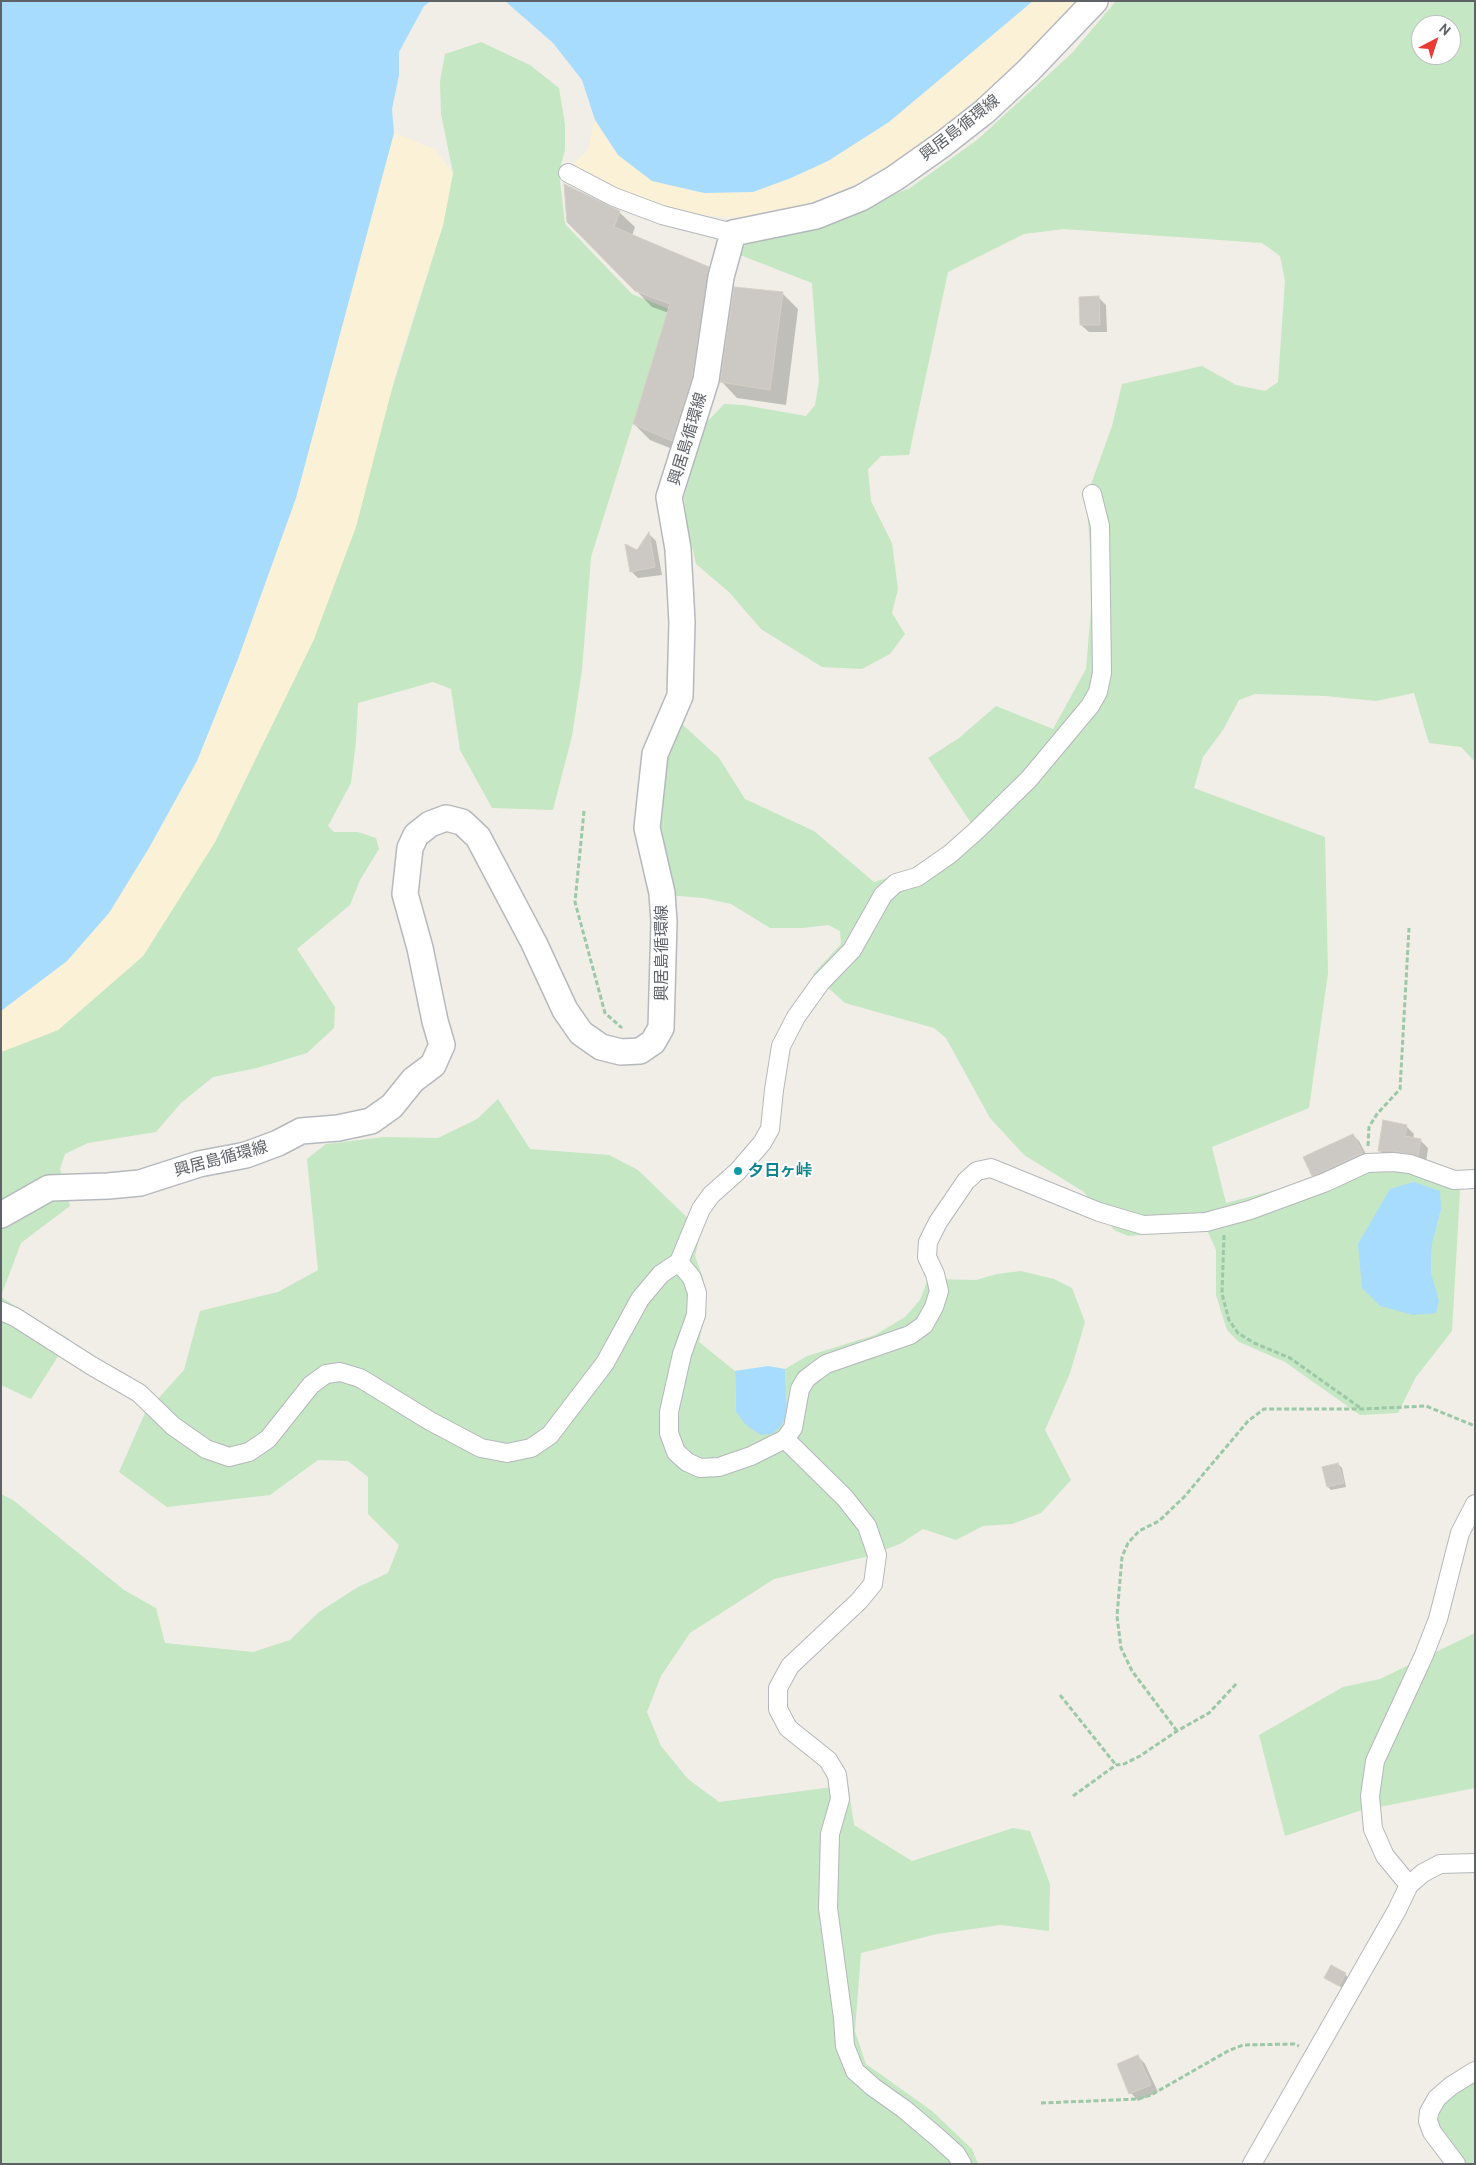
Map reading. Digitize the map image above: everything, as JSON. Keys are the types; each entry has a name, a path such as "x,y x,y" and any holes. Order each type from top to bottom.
{"main road":[{"name":"興居島循環線","path":"1,1216 49,1188 140,1183 200,1164 246,1155 278,1143 301,1131 338,1128 371,1121 392,1106 413,1080 433,1065 442,1045 435,1021 420,948 405,894 410,848 416,835 430,824 446,818 462,822 478,837 530,934 565,1010 581,1033 601,1047 614,1050 640,1051 653,1042 661,1028 664,922 662,893 647,828 655,754 680,696 682,622 679,558 669,497 706,380 722,276 733,233 816,216 861,198 895,178 984,112 1028,71 1095,1"}],"street":[{"path":"568,173 614,197 662,215 733,233"},
{"path":"1,1311 15,1317 92,1366 139,1393 173,1426 206,1449 229,1457 249,1452 268,1439 311,1385 326,1374 340,1372 360,1378 430,1421 481,1448 507,1454 531,1448 550,1435 605,1363 640,1299 661,1274 679,1262 701,1209 711,1194 738,1171 762,1143 770,1128 781,1046 796,1017 822,982 852,950 883,895 896,883 917,877 950,854 976,831 1029,779 1090,706 1098,692 1102,673 1100,526 1092,494"},
{"path":"679,1262 692,1278 697,1293 696,1315 682,1354 669,1412 669,1433 676,1452 687,1462 700,1468 719,1467 751,1456 785,1439 793,1428 800,1389 806,1379 814,1372 826,1364 910,1336 924,1325 934,1307 939,1291 935,1274 927,1257 928,1242 938,1222 966,1180 977,1171 991,1168 1099,1212 1143,1225 1206,1222 1226,1217 1326,1182 1367,1163 1393,1162 1410,1164 1454,1180 1475,1180"},
{"path":"785,1439 845,1498 867,1526 877,1555 873,1584 860,1601 790,1666 778,1688 778,1709 788,1728 828,1760 836,1775 840,1799 830,1834 828,1908 845,2046 855,2071 936,2136 956,2154 962,2164"},
{"path":"1409,1885 1385,1856 1373,1829 1370,1796 1375,1762 1438,1619 1460,1533 1475,1504"},
{"path":"1252,2164 1397,1910 1409,1885 1423,1873 1440,1864 1475,1863"},
{"path":"1456,2164 1432,2132 1428,2121 1429,2112 1437,2098 1451,2086 1475,2071"}],"path":[{"path":"584,811 576,902 605,1013 645,1047"},
{"path":"1367,1163 1369,1127 1377,1114 1400,1089 1409,928"},
{"path":"1226,1217 1222,1294 1229,1320 1238,1334 1290,1358 1362,1409"},
{"path":"1177,1731 1132,1671 1121,1648 1117,1616 1122,1557 1128,1543 1139,1531 1159,1521 1185,1496 1248,1421 1264,1409 1362,1409 1426,1406 1475,1426"},
{"path":"1073,1796 1116,1764 1124,1764 1140,1756 1209,1712 1237,1683"},
{"path":"1060,1695 1116,1764"},
{"path":"1041,2103 1138,2099 1151,2095 1228,2051 1243,2045 1294,2044 1316,2050"}],"green space":[{"path":"1116,1 1475,1 1475,762 1461,747 1429,743 1414,693 1376,701 1325,696 1255,694 1239,700 1223,730 1203,757 1194,788 1325,837 1328,973 1309,1108 1212,1147 1226,1203 1302,1183 1369,1154 1423,1158 1461,1173 1452,1331 1416,1377 1398,1413 1360,1415 1285,1362 1239,1342 1227,1330 1216,1295 1216,1250 1207,1230 1128,1236 1114,1230 1084,1192 1024,1155 990,1118 946,1038 934,1028 845,1003 813,974 841,944 840,931 828,925 803,928 770,928 731,904 704,898 654,894 660,719 683,725 719,758 745,799 814,831 874,882 916,869 973,826 928,758 959,738 996,706 1053,729 1086,669 1091,610 1090,546 1086,498 1112,426 1122,384 1202,366 1236,385 1265,391 1278,382 1285,281 1280,256 1262,243 1064,229 1024,234 948,272 909,455 881,456 868,469 871,501 892,543 898,589 892,613 905,634 890,654 862,669 822,667 761,629 729,592 696,564 687,525 684,497 706,423 724,404 743,405 806,416 815,405 819,381 812,283 740,255 748,237 859,208 910,188 977,140 1072,53","holes":["1414,1182 1441,1210 1432,1243 1431,1273"]},
{"path":"481,42 530,65 559,88 565,124 565,150 559,172 565,224 632,294 669,309 591,557 582,670 572,736 553,810 492,808 460,750 451,689 433,682 358,703 351,783 328,826 334,832 358,832 376,838 379,849 360,880 350,905 297,949 335,1007 334,1028 307,1053 257,1068 213,1077 181,1103 156,1132 88,1143 65,1154 60,1169 70,1206 21,1243 1,1296 1,1052 58,1030 143,956 215,842 314,639 443,225 453,173 441,114 440,81 445,54"},
{"path":"498,1099 530,1149 609,1155 638,1170 701,1231 695,1256 703,1278 706,1307 699,1342 735,1371 736,1412 787,1413 785,1369 807,1356 875,1335 905,1317 920,1300 928,1279 976,1280 997,1274 1021,1271 1054,1279 1072,1288 1085,1322 1070,1373 1045,1430 1071,1480 1041,1513 1012,1524 983,1526 956,1540 923,1529 900,1544 865,1557 774,1579 690,1633 661,1676 647,1712 661,1746 688,1779 719,1802 848,1785 854,1825 912,1861 1013,1828 1030,1831 1050,1884 1049,1931 1001,1925 937,1934 861,1953 855,2031 866,2064 932,2111 972,2149 978,2164 1,2164 1,1494 13,1500 124,1590 156,1608 165,1643 253,1652 290,1640 319,1612 358,1587 388,1573 399,1545 368,1514 368,1477 348,1461 318,1460 270,1495 167,1507 119,1472 145,1413 184,1370 200,1311 278,1292 318,1270 307,1159 326,1144 384,1137 438,1138 477,1119"},
{"path":"1,1297 69,1339 31,1399 1,1385"},
{"path":"1475,1633 1475,1788 1359,1811 1285,1836 1259,1735 1343,1687 1380,1679"},
{"path":"1475,2082 1475,2164 1463,2164 1440,2134 1437,2114 1451,2095"}],"sand":[{"path":"1033,1 1078,1 995,84 910,153 858,183 805,205 751,218 709,216 670,208 631,195 572,169 574,163 588,150 595,120 618,155 753,192 791,178 828,161 889,122"},
{"path":"394,133 434,149 453,173 443,225 401,354 356,527 314,639 215,842 143,956 58,1030 1,1052 1,1011 67,961 149,848 197,761 238,659 296,498"}],"water":[{"path":"1,1 431,1 424,6 399,52 399,75 392,109 394,133 296,498 238,659 197,761 149,848 109,913 67,961 1,1011"},
{"path":"505,1 1033,1 889,122 828,161 791,178 753,192 704,193 652,181 618,155 595,120 582,80 553,43"},
{"path":"1414,1182 1440,1191 1441,1210 1432,1244 1431,1273 1439,1301 1436,1313 1413,1315 1380,1306 1362,1288 1358,1244 1390,1189"},
{"path":"768,1366 785,1369 787,1413 781,1426 772,1434 761,1435 746,1425 736,1412 735,1371"}],"building":[{"path":"564,184 620,211 614,227 709,267 692,377 672,441 633,424 670,304 635,291 567,222"},
{"path":"734,287 783,292 770,390 720,382"},
{"path":"1099,296 1100,325 1080,325 1079,297"},
{"path":"649,532 655,567 630,572 625,544 637,550"},
{"path":"1383,1120 1407,1125 1405,1136 1421,1139 1418,1156 1394,1151 1378,1151"},
{"path":"1353,1134 1363,1153 1312,1176 1303,1157"},
{"path":"1338,1463 1344,1483 1327,1487 1322,1467"},
{"path":"1331,1965 1346,1973 1339,1986 1324,1978"},
{"path":"1138,2055 1151,2085 1129,2094 1117,2064"}],"place":[{"name":"夕日ヶ峠","path":"738,1171"}]}
